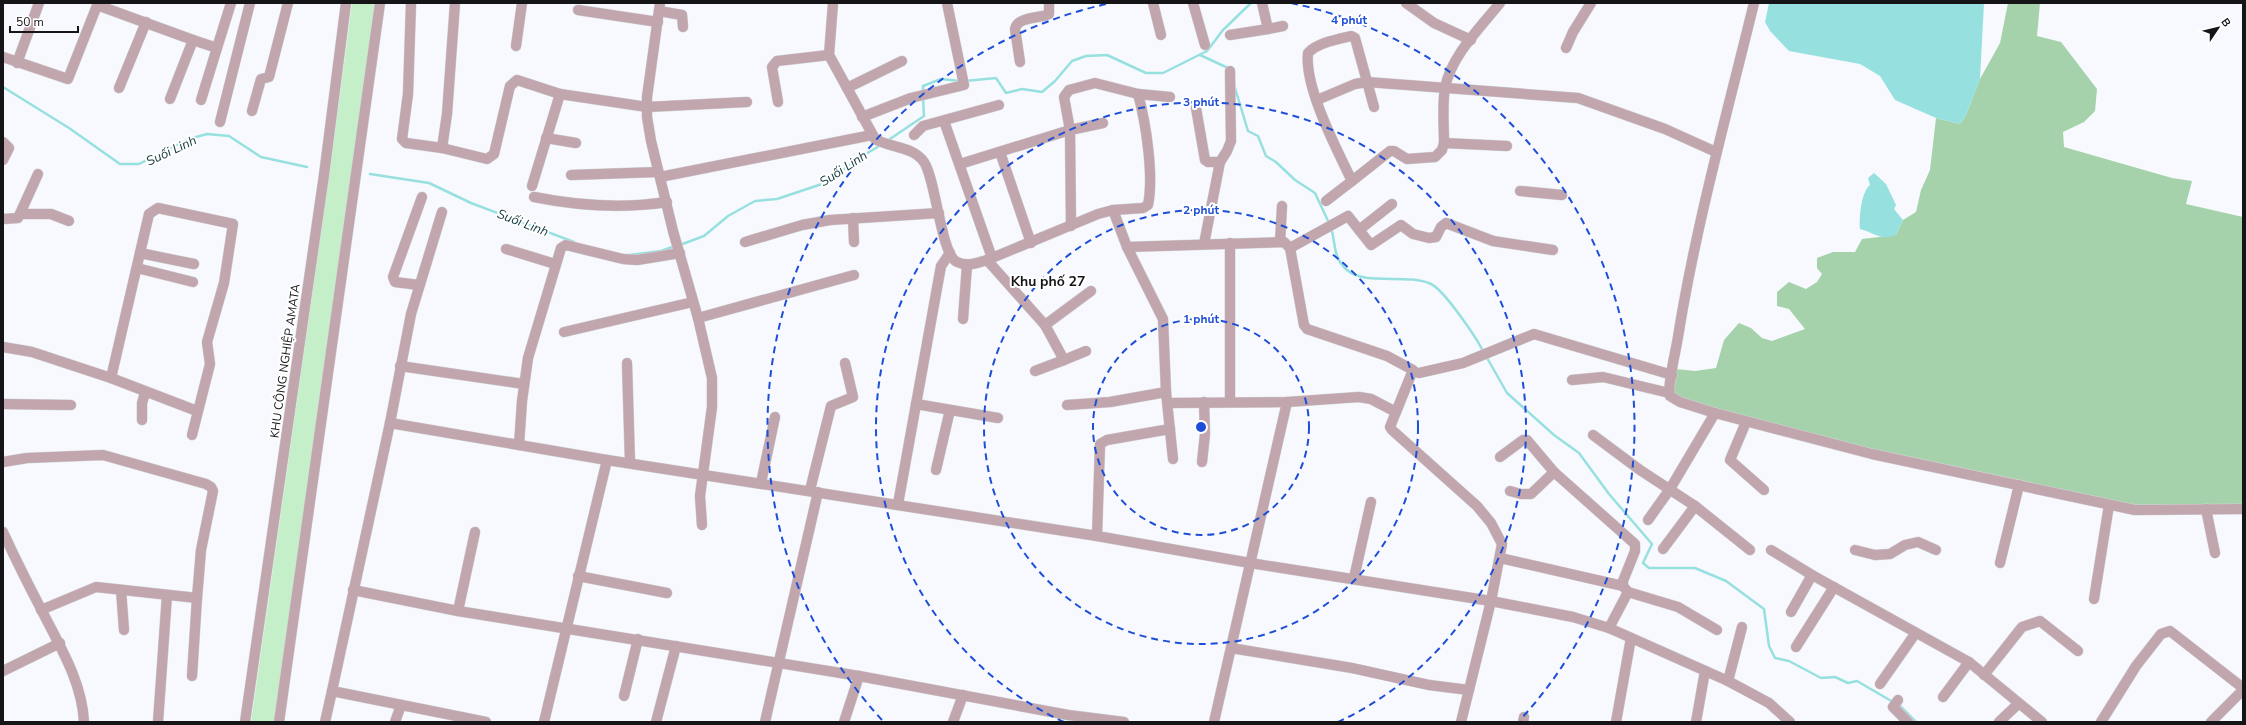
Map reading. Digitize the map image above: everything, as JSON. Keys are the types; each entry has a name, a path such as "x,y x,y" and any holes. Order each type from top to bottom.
{"street":[{"path":"17,63 39,3"},
{"path":"201,100 231,3"},
{"path":"220,122 250,3"},
{"path":"252,111 261,79 269,77 288,3"},
{"name":"KHU CÔNG NGHIỆP AMATA","path":"245,722 324,175 346,3"},
{"path":"280,722 380,3"},
{"path":"411,3 408,94 402,139 406,143 442,148 487,159 492,158 510,86 517,80 560,94 646,107 747,102"},
{"path":"442,148 448,114 455,3"},
{"path":"516,46 522,3"},
{"path":"833,3 829,55 873,137 884,145 915,153 923,161 950,253 957,262 967,265 990,259 1098,214 1113,210 1143,208 1148,205 1148,168 1144,115 1138,94"},
{"path":"862,117 917,96 964,85 946,3"},
{"path":"1020,62 1015,29 1016,25 1021,21 1049,14 1049,3"},
{"path":"1153,3 1160,35"},
{"path":"1193,3 1204,44"},
{"path":"1262,3 1268,29"},
{"path":"1406,3 1434,23 1471,40"},
{"path":"1326,201 1390,151 1394,151 1403,158 1407,158 1434,157 1442,150 1444,143 1445,88 1455,63 1500,3"},
{"path":"1566,48 1573,32 1590,3"},
{"path":"1754,3 1716,152 1686,289 1669,393 1672,399 1746,422 1872,454 2109,505 2135,510 2243,509"},
{"path":"3,57 68,79 97,4 217,48"},
{"path":"683,27 682,15 660,7 646,107 650,141 667,202 673,231 698,318 712,378 712,407 700,496 702,525"},
{"path":"578,10 658,22"},
{"path":"119,88 146,22"},
{"path":"1230,34 1283,26"},
{"path":"1352,181 1328,132 1317,100 1308,53 1311,49 1351,36 1355,38 1374,107"},
{"path":"170,99 194,40"},
{"path":"778,102 772,67 773,64 777,61 829,55"},
{"path":"847,88 902,61"},
{"path":"1204,244 1220,162 1227,151 1232,134 1230,71"},
{"path":"1317,100 1355,84 1367,82 1578,98 1665,128 1716,152"},
{"path":"1071,226 1070,130 1064,97 1069,90 1096,83 1138,94 1170,97"},
{"path":"532,186 560,94"},
{"path":"914,135 923,126 999,105"},
{"path":"1196,108 1205,160 1208,162 1220,162"},
{"path":"944,121 960,164 990,259 1045,325 1064,360"},
{"path":"960,164 1070,130 1103,123"},
{"path":"571,175 659,175 873,137"},
{"path":"546,138 576,143"},
{"path":"3,142 9,148 3,160"},
{"path":"1444,143 1507,146"},
{"path":"1000,152 1031,243"},
{"path":"3,219 16,220 38,174"},
{"path":"1520,191 1562,195"},
{"path":"420,285 395,282 393,277 422,197"},
{"path":"534,198 606,207 645,206 667,202"},
{"path":"1359,230 1392,204"},
{"path":"1280,242 1282,206"},
{"path":"111,378 149,214 158,208 233,224 224,283 207,342 210,364 192,435"},
{"path":"1113,210 1127,247 1163,319 1166,392 1173,459"},
{"path":"325,722 352,590 390,423 400,366 420,285 442,212"},
{"path":"745,242 802,225 853,218 939,213"},
{"path":"20,214 55,215 68,221"},
{"path":"1290,248 1348,216 1371,245 1401,225 1410,232 1429,238 1436,236 1441,227 1446,223 1481,238 1553,250"},
{"path":"853,218 854,242"},
{"path":"1127,247 1284,242 1290,248 1304,325 1307,329 1387,356 1413,370 1390,426 1392,430 1476,506 1491,523 1502,544 1491,601 1461,722"},
{"path":"1230,243 1230,402"},
{"path":"519,445 524,384 528,358 561,248 566,245 623,259 637,260 680,254"},
{"path":"506,249 555,264"},
{"path":"140,253 194,264"},
{"path":"898,504 940,266 950,253"},
{"path":"964,319 967,265"},
{"path":"137,268 192,282"},
{"path":"698,318 854,275"},
{"path":"1045,325 1091,291"},
{"path":"564,332 693,302"},
{"path":"1419,373 1463,363 1486,355 1534,334 1672,375"},
{"path":"3,346 32,352 111,378 145,393 197,411"},
{"path":"1035,371 1086,351"},
{"path":"627,363 630,463"},
{"path":"765,722 779,663 831,406 853,396 844,363"},
{"path":"400,366 524,384"},
{"path":"1572,380 1603,378 1669,393"},
{"path":"1067,405 1110,402 1166,392"},
{"path":"142,420 142,403 145,393"},
{"path":"1168,403 1288,402 1359,396 1371,399 1396,412"},
{"path":"1202,462 1205,434 1204,402"},
{"path":"1214,722 1288,402"},
{"path":"3,404 70,405"},
{"path":"916,404 998,418"},
{"path":"936,470 950,410"},
{"path":"1648,520 1670,489 1715,413"},
{"path":"761,483 775,417"},
{"path":"1746,422 1730,460 1764,490"},
{"path":"390,423 607,460 898,504 1097,536 1250,563 1354,578 1491,601 1573,617 1609,628 1728,681 1769,703 1790,722"},
{"path":"1097,536 1100,444 1107,440 1170,428"},
{"path":"1593,435 1640,470 1695,506 1750,550"},
{"path":"1500,457 1523,440 1527,440 1554,472 1634,544 1635,551 1624,574 1626,589 1609,628"},
{"path":"3,462 27,458 103,455 211,487 213,492 201,550 192,676"},
{"path":"544,722 565,628 607,460"},
{"path":"1510,491 1521,494 1531,494 1554,472"},
{"path":"2000,563 2018,485"},
{"path":"1354,578 1371,502"},
{"path":"2094,599 2109,505"},
{"path":"1663,549 1695,506"},
{"path":"2206,509 2215,553"},
{"path":"3,532 41,610 60,643 80,693 84,722"},
{"path":"458,611 475,532"},
{"path":"1855,550 1875,555 1890,554 1905,545 1918,542 1936,550"},
{"path":"1771,550 1915,634 1969,662 2018,704 2042,722"},
{"path":"1500,558 1626,589 1678,607 1716,630"},
{"path":"1791,612 1812,575"},
{"path":"578,576 667,593"},
{"path":"41,610 96,587 197,598"},
{"path":"1796,647 1834,587"},
{"path":"121,590 124,630"},
{"path":"352,590 458,611 638,639 859,676 1028,708 1106,721 1124,722"},
{"path":"158,722 167,595"},
{"path":"1984,675 2022,627 2031,623 2040,621 2078,651"},
{"path":"1728,681 1742,627"},
{"path":"2101,722 2161,634 2170,631 2243,689 2216,721"},
{"path":"1880,684 1915,634"},
{"path":"1616,722 1631,638"},
{"path":"624,696 638,639"},
{"path":"3,671 60,643"},
{"path":"656,722 676,646"},
{"path":"1230,648 1352,668 1429,685 1469,690"},
{"path":"1943,697 1969,662"},
{"path":"1696,722 1705,671"},
{"path":"844,722 859,676"},
{"path":"332,691 401,705 443,718 486,722"},
{"path":"953,722 963,695"},
{"path":"1896,704 1908,722"},
{"path":"1999,722 2018,704"},
{"path":"395,722 401,705"}],"green space":[{"path":"352,3 375,3 274,722 251,722 330,170"},
{"path":"2008,3 2040,3 2037,36 2061,42 2097,89 2095,111 2084,122 2063,132 2064,147 2172,178 2192,181 2186,204 2243,217 2243,506 2135,507 1871,450 1747,419 1672,395 1676,369 1695,371 1716,368 1724,340 1739,323 1751,328 1762,338 1772,341 1805,329 1789,309 1777,306 1777,292 1789,282 1806,289 1817,282 1822,274 1817,268 1817,258 1833,252 1855,252 1862,239 1896,235 1903,220 1916,212 1921,190 1930,170 1936,118 1960,124 1966,115 1980,79 2000,43"}],"water":[{"path":"1769,3 1984,3 1980,79 1966,115 1960,124 1936,118 1895,100 1880,76 1860,64 1789,51 1770,31 1765,22"},
{"path":"1874,173 1886,184 1896,205 1894,209 1903,220 1896,235 1890,237 1881,237 1860,229 1860,212 1864,193 1870,185 1868,178"}],"waterway":[{"name":"Suối Linh","path":"965,81 996,78 1006,93 1022,89 1042,92 1055,81 1072,61 1086,56 1107,55 1146,73 1163,73 1207,51 1223,30 1251,3"},
{"path":"1200,55 1228,68"},
{"name":"Suối Linh","path":"923,93 923,86 941,79 960,81"},
{"name":"Suối Linh","path":"3,87 69,128 120,164 139,164 189,139 207,134 229,136 261,157 307,167"},
{"path":"1235,88 1248,131 1258,136 1266,156 1276,162 1295,180 1315,193 1329,223"},
{"name":"Suối Linh","path":"887,141 924,116 923,98"},
{"name":"Suối Linh","path":"680,245 704,236 728,216 755,201 777,199 825,183 859,158 881,145"},
{"name":"Suối Linh","path":"370,174 429,183 471,203 574,242"},
{"path":"1331,228 1337,255 1342,265 1347,270 1355,275 1375,279 1410,279 1431,284 1437,288 1451,304 1474,335 1483,351"},
{"name":"Suối Linh","path":"629,255 661,251 675,246"},
{"path":"1486,356 1507,393 1554,435 1579,453 1609,494 1652,544 1643,563 1649,568 1695,568 1726,581 1764,609 1769,646 1775,658 1789,661 1821,678 1835,677 1848,683 1857,681 1893,702"},
{"path":"1898,704 1916,722"}],"district":[{"name":"Khu phố 27","path":"1048,281"}]}
